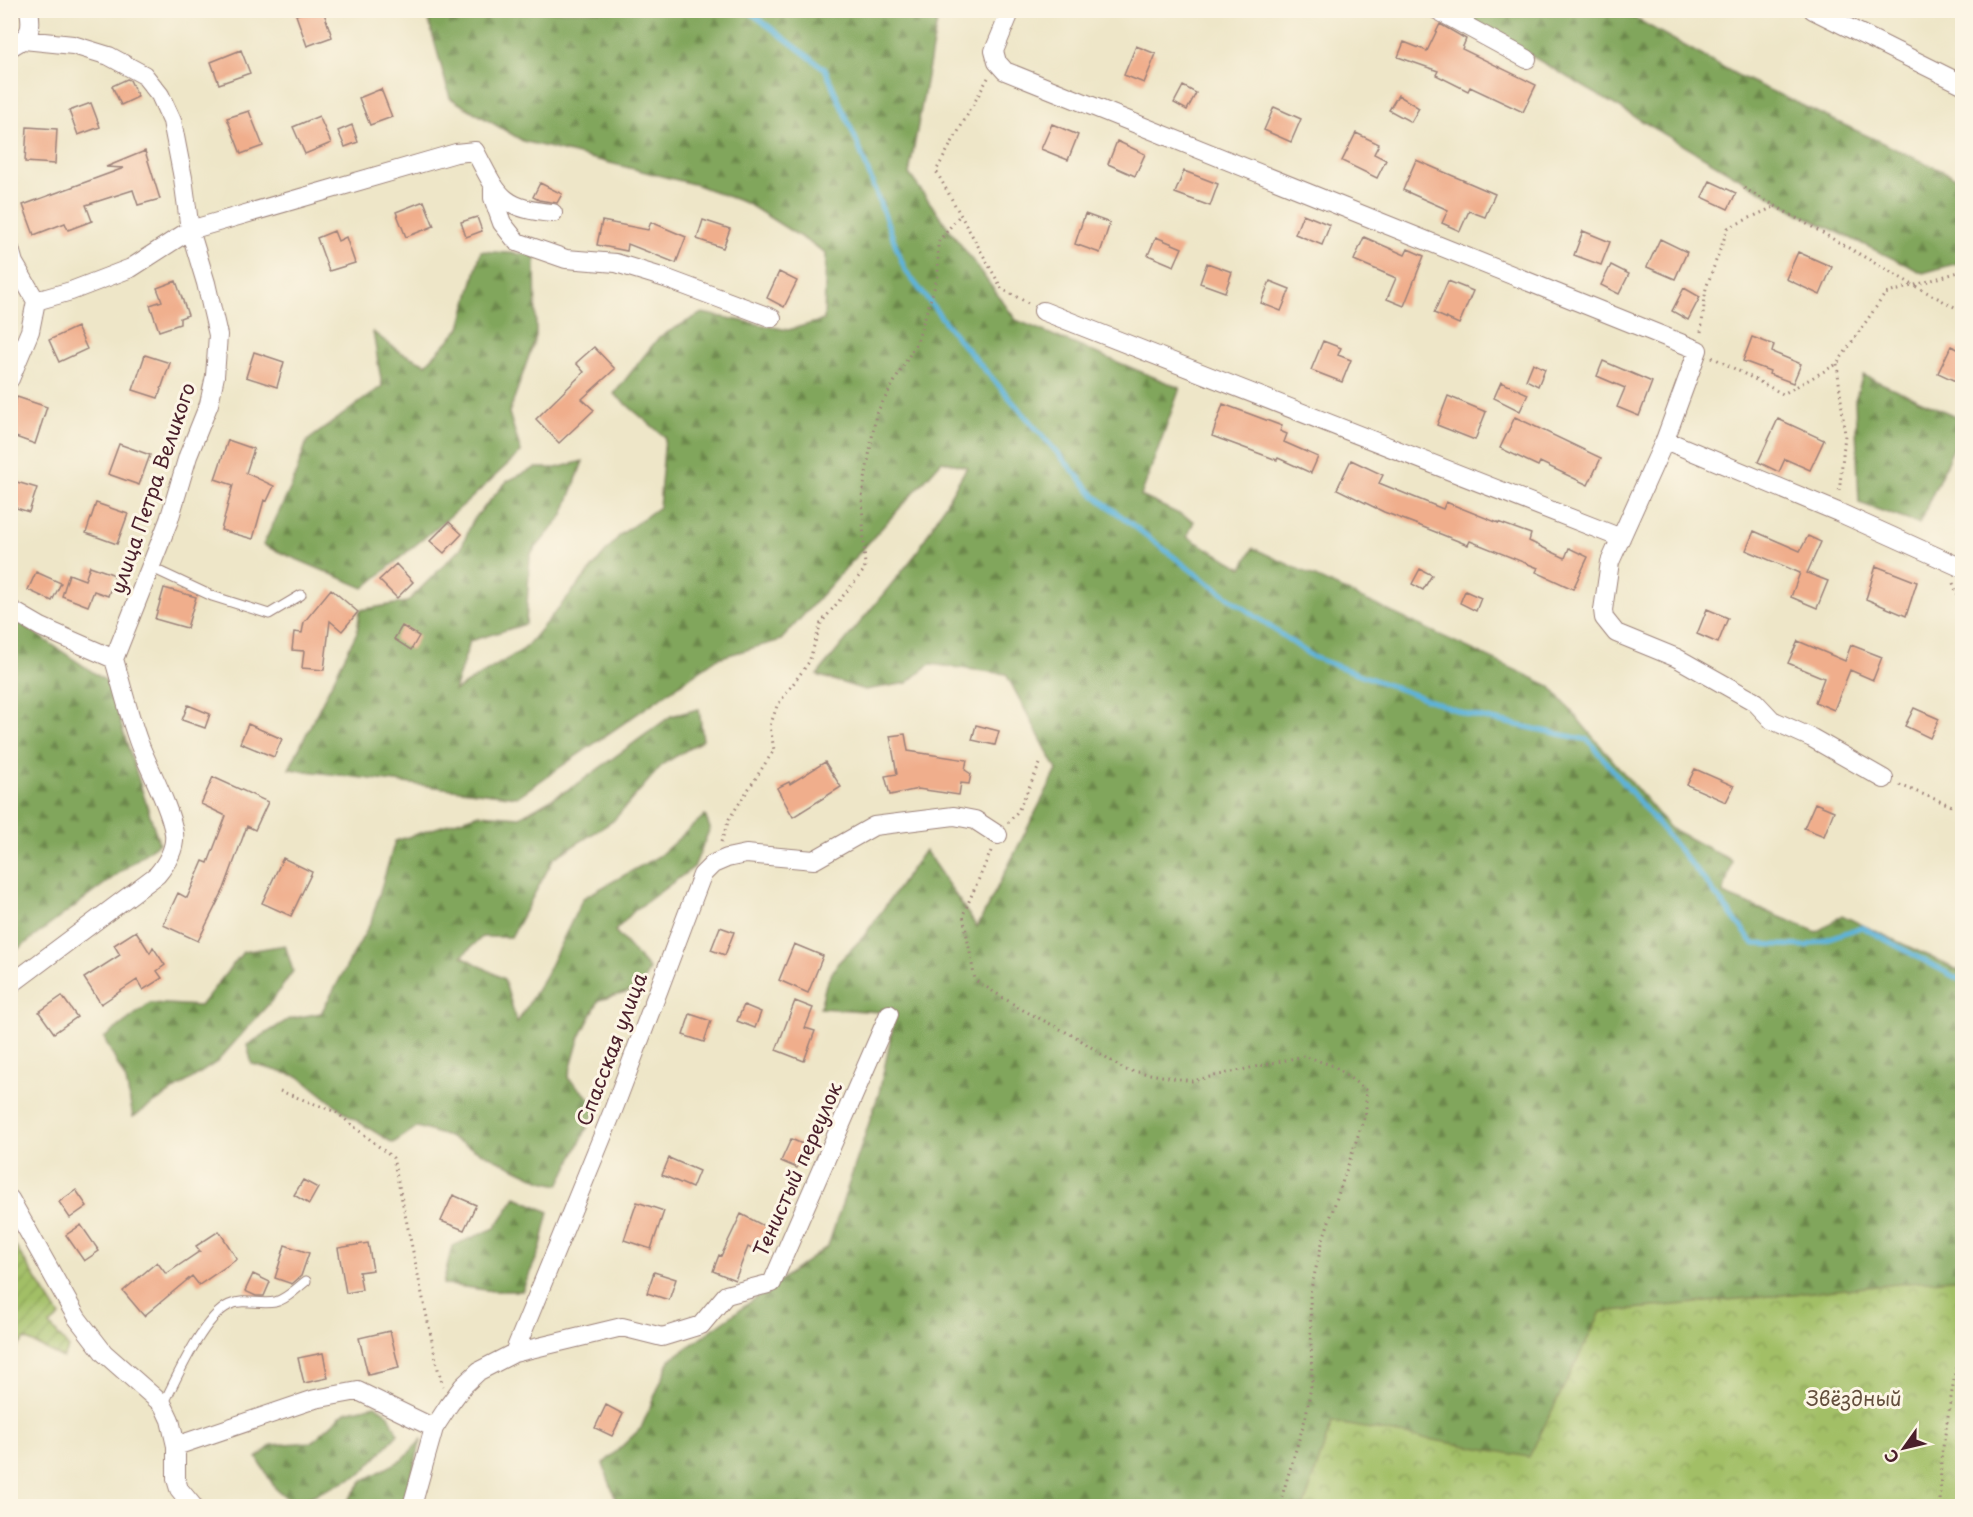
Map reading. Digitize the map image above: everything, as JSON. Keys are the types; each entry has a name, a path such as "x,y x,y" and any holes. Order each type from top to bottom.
{"street":[{"path":"1011,10 995,57 1005,71 1698,350 1665,440 1610,562 1603,610 1607,623 1616,633 1677,658 1755,702 1773,720 1812,738 1884,779"},
{"path":"1437,10 1527,60"},
{"path":"1813,10 1962,84"},
{"name":"улица Петра Великого","path":"29,12 45,33 59,43"},
{"name":"улица Петра Великого","path":"14,45 31,24 29,12"},
{"name":"улица Петра Великого","path":"14,45 59,43 109,56 144,75 160,96 172,121 190,230 206,283 218,335 215,376 209,404 188,456 169,520 114,659"},
{"path":"36,301 71,291 131,268 190,230 456,153 475,152 497,193 507,201 534,212 553,213"},
{"path":"493,185 493,198 502,223 517,243 566,259 616,263 665,278 772,318"},
{"path":"10,249 14,263 36,301 30,332 10,379"},
{"path":"1043,311 1621,537"},
{"path":"1665,440 1838,512 1958,567"},
{"path":"10,609 41,627 114,659 138,740 170,819 174,835 172,851 167,864 157,875 10,985"},
{"path":"713,864 746,854 814,860 874,826 954,816 975,820 998,835"},
{"name":"Спасская улица","path":"514,1353 614,1108 702,875 713,864"},
{"name":"Тенистый переулок","path":"514,1353 622,1327 662,1337 701,1325 726,1295 772,1283 889,1014"},
{"path":"10,1199 77,1318 104,1353 163,1405 170,1420 176,1446 176,1479 179,1490 193,1506"},
{"path":"412,1506 434,1428 449,1405 463,1386 479,1371 514,1353"},
{"path":"176,1446 315,1399 358,1391 434,1428"}],"lane":[{"path":"150,567 212,596 269,614 301,595"},
{"path":"163,1405 190,1350 218,1312 241,1301 274,1302 282,1299 306,1281"}],"path":[{"path":"995,57 936,171 1002,289 1043,311"},
{"path":"1744,188 1962,311"},
{"path":"1776,206 1728,228 1706,288 1698,350 1783,394 1837,364 1885,294 1962,271"},
{"path":"713,864 729,819 774,750 770,726 777,706 809,662 821,623 865,569 862,497 876,414 917,342 938,276 938,242 960,215"},
{"path":"1837,364 1845,435 1838,512"},
{"path":"1958,567 1953,582 1962,607"},
{"path":"1040,764 1018,811 998,835 963,915 975,981 1021,1009 1076,1037 1125,1070 1191,1080 1304,1056 1334,1066 1366,1090 1366,1112 1323,1239 1310,1293 1312,1380 1306,1416 1279,1506"},
{"path":"1884,779 1962,810"},
{"path":"280,1091 336,1112 393,1158 438,1370 449,1405"},
{"path":"1940,1506 1941,1459 1956,1367 1962,1350"}],"green space":[{"path":"426,11 939,11 909,174 1016,320 1180,388 1141,496 1194,521 1187,537 1242,568 1253,548 1550,686 1670,828 1732,861 1723,894 1817,932 1842,915 1962,972 1962,1506 618,1506 603,1464 641,1428 670,1360 828,1246 879,1093 896,1013 820,1008 826,984 837,964 864,936 925,850 977,927 1057,770 1006,674 930,664 907,683 865,690 817,675 916,554 967,467 942,461 781,640 718,658 517,797 289,769 357,632 360,610 407,602 461,548 473,520 507,481 535,468 556,468 583,461 563,515 530,555 526,624 470,641 454,691 524,649 620,535 659,507 665,437 614,394 659,337 702,313 788,330 824,320 826,253 748,204 697,185 523,141 450,98"},
{"path":"1455,11 1622,11 1737,75 1962,180 1962,262 1923,273 1802,215"},
{"path":"481,251 535,255 536,336 509,413 521,452 467,502 364,588 263,545 292,485 307,441 382,386 373,332 400,352 426,364 460,328"},
{"path":"1863,375 1962,419 1962,429 1919,524 1859,503 1855,400"},
{"path":"11,617 109,683 159,843 11,954"},
{"path":"699,709 703,740 663,764 613,821 554,858 511,937 482,937 462,956 504,979 517,1023 545,976 583,898 659,856 705,815 710,828 694,867 634,911 615,931 649,969 640,989 599,1000 579,1039 568,1078 598,1106 559,1185 542,1181 449,1137 417,1127 393,1143 349,1116 300,1077 252,1064 247,1045 289,1019 321,1013 371,922 395,841 479,814 520,817 576,785 671,716"},
{"path":"285,945 293,971 274,998 217,1062 133,1117 126,1081 104,1038 150,1003 200,1006 243,952"},
{"path":"516,1197 549,1212 540,1250 522,1291 493,1291 443,1284 452,1246 495,1228"},
{"path":"10,1238 60,1316 50,1325 69,1348 63,1358 25,1339 11,1354"},
{"name":"Звёздный","path":"1962,1278 1962,1506 1304,1506 1332,1422 1529,1457 1601,1312"},
{"path":"375,1405 389,1415 398,1434 361,1474 294,1504 275,1488 257,1458 272,1445 312,1442 345,1412"},
{"path":"421,1440 404,1506 344,1506 362,1481 402,1460"}],"building":[{"path":"308,10 323,10 332,37 307,46 296,15"},
{"path":"1440,24 1466,39 1462,49 1536,85 1523,112 1470,87 1468,91 1436,75 1438,71 1398,57 1404,42 1427,51"},
{"path":"1136,46 1156,54 1144,83 1124,75"},
{"path":"241,50 250,73 219,84 211,62"},
{"path":"127,79 130,80 138,97 121,105 112,86"},
{"path":"1183,86 1196,93 1187,110 1174,103"},
{"path":"381,89 392,117 370,125 359,98"},
{"path":"1398,95 1419,108 1411,122 1389,110"},
{"path":"91,103 100,127 78,135 69,111"},
{"path":"1274,107 1301,119 1291,142 1264,130"},
{"path":"249,111 263,146 241,154 227,118"},
{"path":"319,116 331,143 305,154 293,127"},
{"path":"1052,124 1078,135 1068,160 1041,149"},
{"path":"352,125 358,142 345,147 338,131"},
{"path":"27,127 57,129 55,164 25,162"},
{"path":"1356,133 1379,144 1374,154 1386,160 1377,178 1342,161"},
{"path":"1117,141 1145,154 1135,176 1108,164"},
{"path":"145,151 160,199 138,205 133,190 86,205 92,221 68,230 65,223 34,235 23,205 124,168 106,167"},
{"path":"1416,160 1495,194 1485,217 1469,211 1460,231 1442,223 1448,210 1403,190"},
{"path":"1184,171 1218,184 1210,206 1175,193"},
{"path":"1710,181 1736,193 1728,209 1702,197"},
{"path":"540,183 562,194 557,203 533,197"},
{"path":"424,201 434,226 406,237 396,212"},
{"path":"1085,214 1110,223 1100,253 1075,244"},
{"path":"1303,214 1330,225 1322,245 1295,234"},
{"path":"477,217 482,231 466,237 461,222"},
{"path":"703,220 730,229 723,248 697,239"},
{"path":"602,221 648,230 651,222 686,237 676,263 628,244 627,251 597,245"},
{"path":"334,231 338,241 346,237 355,263 329,271 317,238"},
{"path":"1583,231 1610,242 1601,265 1574,255"},
{"path":"1156,237 1182,248 1174,266 1148,255"},
{"path":"1364,237 1405,255 1408,249 1424,256 1404,306 1387,299 1396,278 1354,260"},
{"path":"1660,239 1687,252 1675,279 1647,267"},
{"path":"1798,252 1832,267 1820,295 1786,279"},
{"path":"1207,263 1232,272 1225,292 1200,283"},
{"path":"1611,265 1629,274 1619,294 1601,285"},
{"path":"779,272 797,281 784,307 767,298"},
{"path":"176,281 188,315 180,318 180,324 159,331 150,305 162,301 157,288"},
{"path":"1270,281 1290,289 1281,311 1261,303"},
{"path":"1448,281 1473,291 1459,324 1434,313"},
{"path":"1684,288 1700,297 1688,320 1672,311"},
{"path":"77,327 87,349 59,362 49,340"},
{"path":"1752,337 1774,345 1772,352 1801,364 1793,383 1743,361"},
{"path":"1323,341 1341,348 1338,355 1351,360 1342,382 1311,370"},
{"path":"1951,346 1962,351 1962,384 1938,373"},
{"path":"594,347 615,369 582,399 594,410 559,443 536,419 584,372 576,363"},
{"path":"254,352 284,362 277,387 246,377"},
{"path":"145,355 170,363 158,398 133,390"},
{"path":"1603,361 1652,382 1639,416 1617,407 1625,388 1597,376"},
{"path":"1533,363 1545,369 1538,386 1526,380"},
{"path":"1501,382 1528,394 1520,411 1494,398"},
{"path":"1448,396 1486,412 1475,440 1437,425"},
{"path":"17,397 47,407 35,444 10,435 10,416"},
{"path":"1223,404 1282,426 1280,431 1287,434 1284,442 1318,457 1311,473 1278,458 1277,460 1212,436"},
{"path":"1515,417 1601,458 1588,485 1540,462 1538,466 1500,448"},
{"path":"1778,419 1824,440 1810,470 1785,459 1779,472 1758,462"},
{"path":"228,440 254,449 246,473 274,486 267,501 264,500 253,539 221,530 233,485 215,479"},
{"path":"119,444 150,455 139,485 108,474"},
{"path":"1351,460 1383,475 1379,483 1443,509 1446,502 1531,534 1529,541 1565,558 1569,548 1588,557 1573,589 1536,572 1538,568 1470,541 1468,545 1384,512 1337,489"},
{"path":"10,480 37,488 29,512 10,506"},
{"path":"96,503 128,514 117,544 86,533"},
{"path":"449,522 462,534 444,553 430,541"},
{"path":"1754,531 1800,551 1808,536 1821,542 1807,573 1828,581 1817,608 1791,597 1800,573 1746,550"},
{"path":"396,564 413,582 397,598 379,580"},
{"path":"90,566 115,575 108,596 94,591 88,606 62,596 69,574 85,580"},
{"path":"1876,566 1917,582 1906,616 1866,599"},
{"path":"1420,569 1432,575 1423,590 1412,584"},
{"path":"36,572 61,583 52,601 28,590"},
{"path":"164,588 196,597 187,628 155,619"},
{"path":"331,589 358,612 342,631 330,621 324,670 302,668 304,651 292,650 294,632 302,633 304,622"},
{"path":"1465,591 1481,598 1476,611 1460,603"},
{"path":"1707,609 1728,618 1718,643 1697,634"},
{"path":"402,626 419,636 411,650 394,639"},
{"path":"1798,641 1845,661 1851,645 1882,657 1873,680 1850,670 1834,710 1815,702 1824,678 1788,663"},
{"path":"188,705 210,714 205,728 182,720"},
{"path":"1914,708 1939,719 1930,738 1905,726"},
{"path":"248,724 282,739 274,757 240,743"},
{"path":"976,725 999,731 995,745 972,740"},
{"path":"905,734 908,751 967,760 965,770 971,774 969,784 961,783 959,795 918,789 890,795 885,776 897,774 890,736"},
{"path":"825,762 841,787 793,817 777,788 789,782 790,784"},
{"path":"1695,769 1734,786 1726,802 1687,785"},
{"path":"213,777 268,802 255,830 247,826 224,889 198,941 163,925 178,893 187,898 203,861 208,863 226,816 201,804"},
{"path":"1815,803 1834,811 1824,836 1804,828"},
{"path":"283,858 312,872 291,916 262,903"},
{"path":"720,927 734,932 725,955 711,950"},
{"path":"136,931 150,953 153,947 165,965 157,971 162,978 143,990 137,980 101,1004 84,978 120,955 114,945"},
{"path":"794,944 823,956 808,993 779,980"},
{"path":"62,996 77,1017 54,1033 39,1012"},
{"path":"795,1001 813,1008 805,1028 815,1031 804,1061 776,1050"},
{"path":"744,1005 761,1012 755,1028 737,1021"},
{"path":"690,1014 711,1021 704,1042 683,1035"},
{"path":"791,1139 807,1146 797,1168 781,1161"},
{"path":"669,1158 699,1171 692,1188 662,1175"},
{"path":"303,1180 318,1188 309,1204 294,1195"},
{"path":"76,1190 87,1206 70,1218 59,1202"},
{"path":"453,1195 476,1205 464,1230 441,1221"},
{"path":"637,1202 664,1211 651,1249 624,1240"},
{"path":"741,1214 768,1228 756,1251 748,1247 735,1280 713,1271"},
{"path":"81,1225 99,1251 84,1261 66,1235"},
{"path":"219,1231 237,1259 199,1285 192,1276 144,1316 123,1291 157,1262 166,1274 200,1251 196,1246"},
{"path":"368,1243 373,1270 359,1272 362,1290 346,1293 338,1248"},
{"path":"285,1245 309,1253 301,1276 292,1284 275,1278"},
{"path":"654,1272 676,1279 669,1300 647,1293"},
{"path":"253,1274 270,1282 264,1296 256,1296 245,1291"},
{"path":"390,1331 399,1368 368,1375 359,1338"},
{"path":"323,1353 328,1378 304,1383 298,1358"},
{"path":"606,1405 623,1414 612,1436 595,1428"}],"waterway":[{"path":"747,10 825,69 857,142 905,270 958,339 1095,496 1200,577 1313,657 1469,715 1588,740 1754,944 1806,946 1862,927 1962,981"}]}
